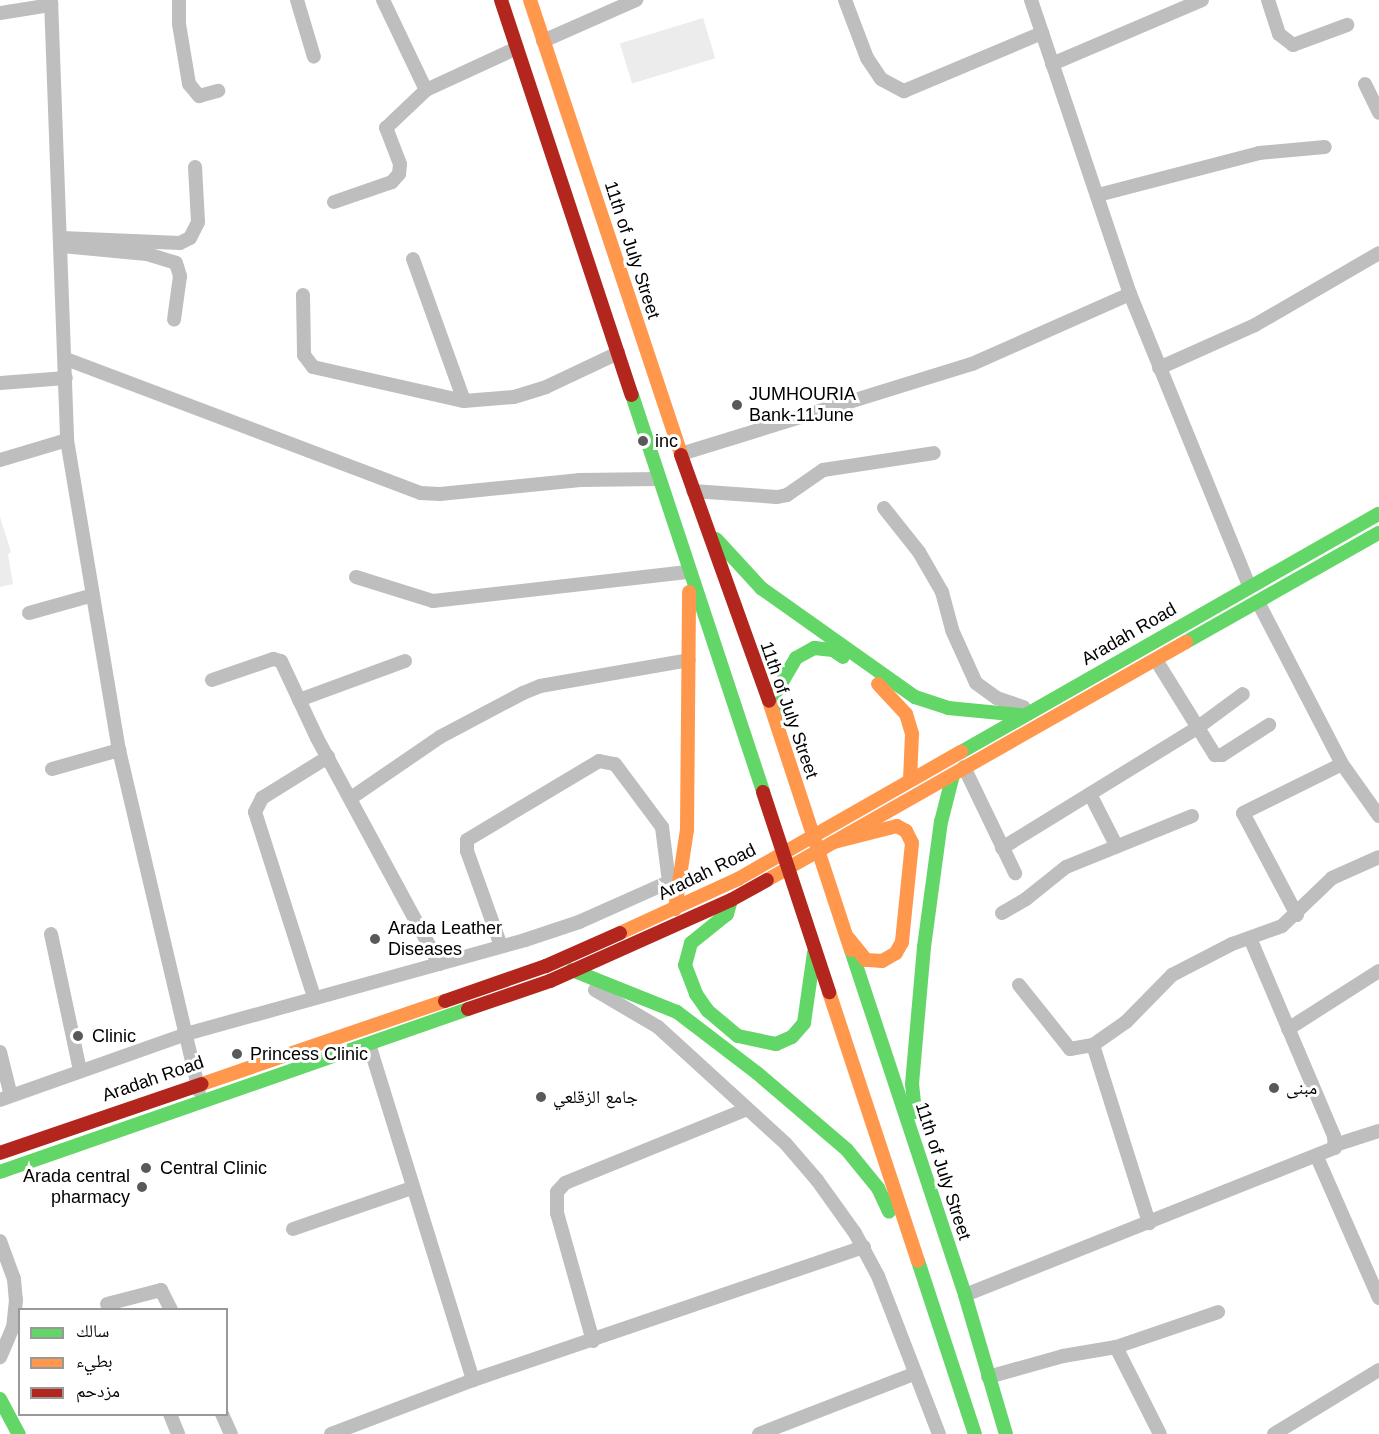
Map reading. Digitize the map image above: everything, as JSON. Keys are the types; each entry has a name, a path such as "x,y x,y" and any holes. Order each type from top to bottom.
{"main road":[{"path":"501,0 975,1434"},
{"name":"11th of July Street","path":"530,0 693,491 776,721 965,1295 1006,1434"},
{"name":"Aradah Road","path":"0,1153 197,1083 569,964 738,879 1249,585 1379,514"},
{"path":"706,528 761,588 915,697 948,708 1026,712"},
{"path":"1345,533 1353,547"},
{"name":"Aradah Road","path":"0,1172 369,1044 731,900 1379,533"},
{"path":"675,909 675,878 688,819 689,572"},
{"path":"776,721 775,694 796,658 814,648 833,650 891,695 906,714 912,734 910,779"},
{"path":"921,1160 912,1084 924,947 941,822 958,771"},
{"path":"834,842 897,826 906,831 912,843 902,942 896,953 882,961 866,960 844,933"},
{"path":"731,900 727,914 691,943 685,965 696,994 708,1011 738,1036 776,1044 792,1036 804,1023 815,945"},
{"path":"569,964 602,985 657,1000 677,1012 825,1129 878,1188 923,1278"},
{"path":"0,1399 15,1416 19,1434"}],"street":[{"path":"179,0 179,24 189,84 199,96 218,91"},
{"path":"297,0 314,57"},
{"path":"383,0 426,90"},
{"path":"543,41 636,0"},
{"path":"844,0 876,72 889,85 904,91 1042,33"},
{"path":"1031,0 1130,294 1249,585"},
{"path":"1052,64 1202,0"},
{"path":"1272,1 1279,34 1293,45 1347,24"},
{"path":"0,14 51,3 62,242 67,440 119,750 201,1101"},
{"path":"334,202 392,182 399,174 400,164 386,128 426,90 517,48"},
{"path":"1365,84 1379,113"},
{"path":"1098,195 1259,153 1325,147"},
{"path":"62,242 180,243 190,238 198,222 195,166"},
{"path":"62,242 147,254 176,263 180,276 174,320"},
{"path":"1160,368 1255,326 1379,252"},
{"path":"413,259 464,401"},
{"path":"681,454 972,364 1130,294"},
{"path":"303,295 304,355 313,367 464,401 505,398 546,387 618,353"},
{"path":"66,359 421,492 440,495 580,480 658,479"},
{"path":"0,384 66,378"},
{"path":"0,460 67,440"},
{"path":"693,491 777,497 787,495 823,470 934,453"},
{"path":"884,508 920,552 942,592 952,630 976,683 997,698 1026,712"},
{"path":"356,577 434,601 689,572"},
{"path":"28,614 93,595"},
{"path":"1258,602 1342,764 1373,792 1379,816"},
{"path":"212,680 279,659 328,757 439,964"},
{"path":"351,798 440,737 540,686 688,660"},
{"path":"1155,660 1216,756 1269,726"},
{"path":"299,700 405,661"},
{"path":"1002,848 1197,728 1243,694"},
{"path":"52,769 119,750"},
{"path":"314,997 255,812 262,798 328,757"},
{"path":"0,1052 6,1098 186,1034 439,964 501,946 579,922 675,878 662,827 615,764 599,761 467,840 466,851 501,946"},
{"path":"1297,915 1243,813 1342,764"},
{"path":"958,771 1015,873"},
{"path":"1090,794 1117,847"},
{"path":"1002,913 1026,899 1066,867 1192,816"},
{"path":"1019,985 1070,1049 1093,1045 1126,1022 1172,975 1250,938 1274,930 1297,915 1316,890 1332,878 1379,857"},
{"path":"51,934 80,1070"},
{"path":"1250,938 1335,1145"},
{"path":"569,964 602,996 658,1027 802,1161 864,1247 939,1434"},
{"path":"1288,1029 1379,971"},
{"path":"369,1044 473,1380"},
{"path":"1093,1045 1149,1223"},
{"path":"593,1341 557,1213 557,1192 565,1183 747,1108"},
{"path":"965,1295 1317,1157 1335,1145 1379,1131"},
{"path":"1317,1157 1379,1298"},
{"path":"292,1229 412,1188"},
{"path":"0,1241 14,1279 16,1300 13,1327 0,1357"},
{"path":"339,1433 473,1380 864,1247"},
{"path":"107,1304 161,1290 170,1308"},
{"path":"988,1377 1063,1356 1116,1347 1218,1312"},
{"path":"1116,1347 1160,1434"},
{"path":"1274,1434 1379,1370"},
{"path":"759,1434 916,1373"},
{"path":"171,1416 178,1434"},
{"path":"223,1416 231,1434"}],"shaded area":[{"path":"703,18 715,58 632,84 620,43"},
{"path":"0,517 11,552 8,554 13,584 0,587"}],"traffic: fast":[{"path":"632,395 763,792"},
{"path":"961,752 1379,514"},
{"path":"1186,642 1379,533"},
{"path":"716,539 761,588 915,697 948,708 1021,715"},
{"path":"776,716 775,694 796,658 814,648 833,650 843,657"},
{"path":"915,1112 912,1084 924,947 941,822 953,775"},
{"path":"731,900 727,914 691,943 685,965 696,994 708,1011 738,1036 776,1044 792,1037 804,1023 814,953"},
{"path":"851,950 965,1295 1006,1434"},
{"path":"572,970 677,1012 757,1073 847,1150 878,1188 889,1212"},
{"path":"0,1172 468,1009"},
{"path":"918,1261 975,1434"},
{"path":"0,1399 19,1434"}],"traffic: slow":[{"path":"530,0 681,455"},
{"path":"675,909 687,830 689,592"},
{"path":"767,880 1186,642"},
{"path":"878,684 906,714 912,734 910,779"},
{"path":"769,701 851,950"},
{"path":"620,933 738,879 961,752"},
{"path":"834,842 897,826 906,831 912,843 902,942 896,953 882,961 866,960 848,938"},
{"path":"829,992 918,1261"},
{"path":"202,1084 445,1001"}],"traffic: jam":[{"path":"501,0 632,395"},
{"path":"681,455 769,701"},
{"path":"763,792 829,992"},
{"path":"468,1009 550,981 731,900 767,880"},
{"path":"445,1001 546,966 620,933"},
{"path":"0,1153 202,1084"}],"place":[{"name":"JUMHOURIA Bank-11June","path":"737,405"},
{"name":"inc","path":"643,441"},
{"name":"Arada Leather Diseases","path":"375,939"},
{"name":"Clinic","path":"78,1036"},
{"name":"Princess Clinic","path":"237,1054"},
{"name":"مبنى","path":"1274,1088"},
{"name":"جامع الزقلعي","path":"541,1097"},
{"name":"Central Clinic","path":"146,1168"},
{"name":"Arada central pharmacy","path":"142,1187"}]}
